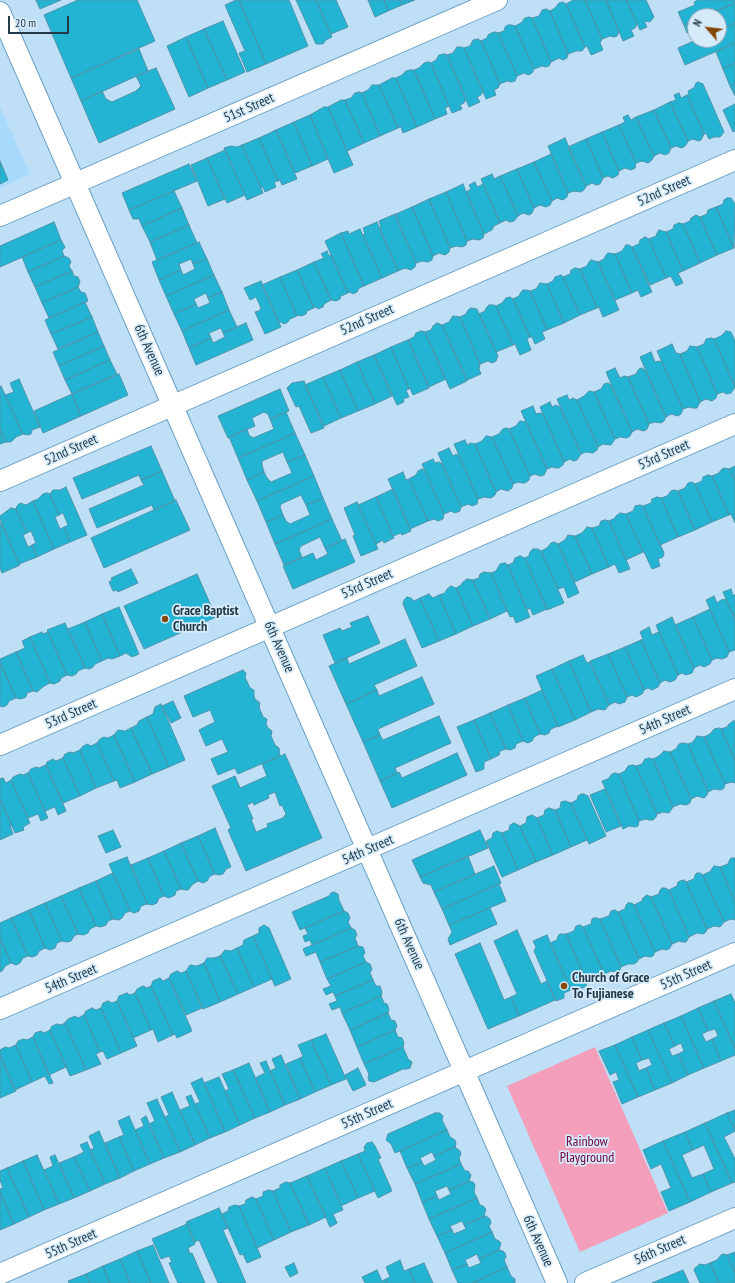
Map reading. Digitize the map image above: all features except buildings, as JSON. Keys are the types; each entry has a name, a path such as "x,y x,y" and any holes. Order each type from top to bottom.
{"street":[{"name":"51st Street","path":"0,216 497,0"},
{"name":"6th Avenue","path":"0,12 557,1283"},
{"name":"52nd Street","path":"0,481 735,160"},
{"name":"53rd Street","path":"0,745 735,424"},
{"name":"54th Street","path":"0,1009 735,689"},
{"name":"55th Street","path":"0,1274 735,953"},
{"name":"56th Street","path":"585,1283 735,1218"}],"shaded area":[{"path":"0,107 30,174 0,188"}],"green space":[{"name":"Rainbow Playground","path":"595,1047 668,1213 580,1252 507,1086"}],"place":[{"name":"Grace Baptist Church","path":"165,619"},
{"name":"Church of Grace To Fujianese","path":"564,986"}]}
